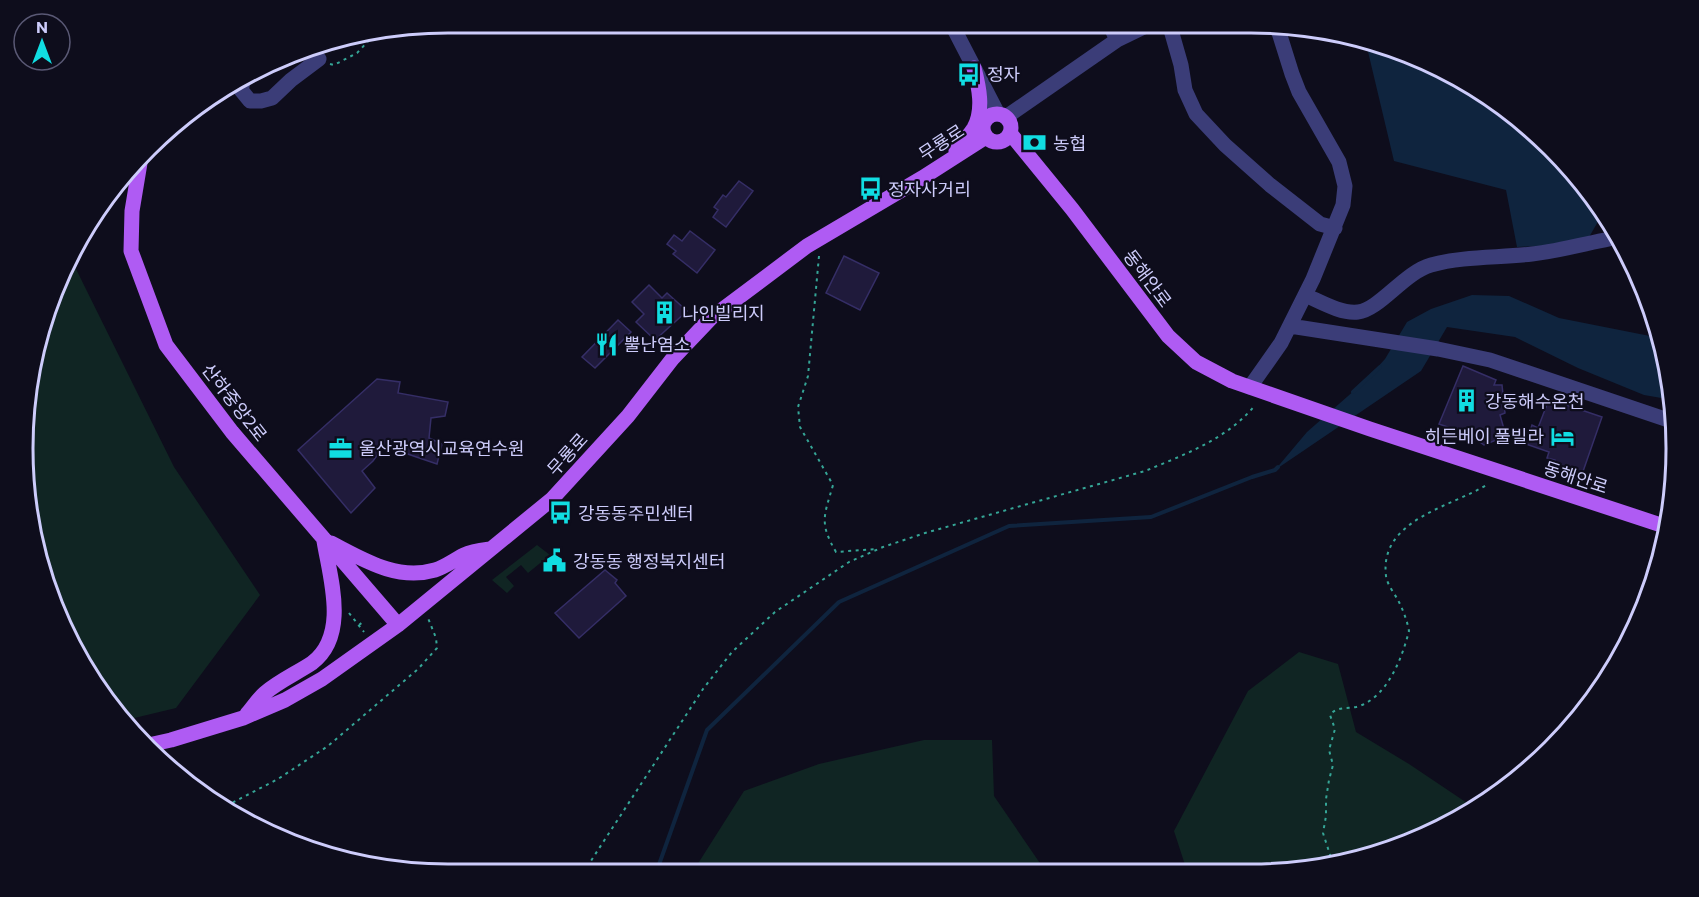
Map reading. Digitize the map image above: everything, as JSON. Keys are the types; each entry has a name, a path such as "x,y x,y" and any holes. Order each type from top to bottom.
{"main road":[{"path":"951,158 974,128 978,115 979,88 974,68"},
{"path":"1002,115 1011,124 1010,133 999,142 993,141 986,136 983,130 984,121 989,116 1002,115"},
{"name":"동해안로","path":"1010,133 1072,209 1145,307 1183,352 1196,362 1220,376 1291,402 1659,524"},
{"name":"무룡로","path":"156,743 243,718 285,700 322,679 398,625 552,499 628,416 673,358 711,318 807,246 922,178 986,136"},
{"name":"산하중앙2로","path":"139,172 132,211 131,251 166,345 232,432 398,625"},
{"path":"323,539 376,566 396,573 417,574 438,569 466,554 492,548"},
{"path":"243,718 265,693 314,661 332,633 334,601 323,539"}],"street":[{"path":"956,33 1002,115 1117,40 1131,33"},
{"path":"1114,33 1117,40"},
{"path":"1172,33 1185,90 1196,114 1225,145 1270,185 1320,224 1335,228"},
{"path":"1251,387 1290,326 1305,295 1335,228 1343,205 1345,186 1340,162 1299,92 1280,34"},
{"path":"241,89 250,101 272,98 319,59"},
{"path":"1305,295 1338,309 1358,312 1372,306 1409,276 1429,266 1544,252 1609,239"},
{"path":"1290,326 1438,349 1490,360 1665,419"}],"path":[{"path":"319,59 334,65 357,53 369,41"},
{"path":"820,238 808,376 798,407 800,427 833,485 825,513 826,534 836,552 878,549"},
{"path":"589,864 684,716 732,652 775,612 849,562 878,549 925,533 1145,471 1196,449 1247,415 1265,392"},
{"path":"1330,856 1323,833 1326,799 1333,765 1329,750 1335,729 1330,715 1333,711 1343,707 1355,707 1370,701 1379,694 1394,673 1409,631 1399,602 1386,578 1390,546 1404,528 1423,515 1481,488 1504,474"},
{"path":"232,803 278,779 328,746 417,669 437,648 436,638 423,605"},
{"path":"343,612 348,612 364,632"},
{"path":"358,625 364,621"}],"green space":[{"path":"77,263 76,269 174,467 260,595 176,708 133,718 119,701 89,656 65,608 47,556 41,530 33,448 37,394 47,341 65,289"},
{"path":"537,545 550,555 528,573 521,565 506,577 514,586 507,593 492,580"},
{"path":"1299,652 1338,664 1356,732 1467,803 1410,832 1358,850 1332,856 1278,863 1185,864 1174,831 1248,691"},
{"path":"924,740 992,740 994,796 1041,864 698,864 744,791 819,764"}],"water":[{"path":"1368,50 1434,76 1481,103 1503,119 1524,136 1563,175 1598,221 1585,244 1517,247 1506,190 1394,161"},
{"path":"1472,295 1509,296 1559,318 1650,336 1662,398 1644,395 1578,368 1515,337 1447,327 1421,371 1275,470 1307,432 1364,382 1385,359 1407,322 1431,309"}],"building":[{"path":"739,181 753,191 726,227 713,217 718,210 714,207 723,195 726,197"},
{"path":"690,231 715,250 697,273 673,254 676,251 667,244 674,235 682,241"},
{"path":"844,256 879,273 860,310 826,293"},
{"name":"나인빌리지","path":"649,285 662,298 667,293 687,311 655,340 636,322 644,314 632,302"},
{"name":"뿔난염소","path":"618,320 631,332 595,368 582,357"},
{"name":"강동해수온천","path":"1463,366 1496,380 1494,385 1502,385 1505,413 1500,415 1506,436 1484,445 1460,428 1459,431 1439,424"},
{"name":"울산광역시교육연수원","path":"377,379 400,382 398,393 448,402 445,416 431,418 429,438 442,444 437,464 384,446 362,471 375,488 351,513 298,450"},
{"name":"히든베이 풀빌라","path":"1549,399 1602,417 1580,480 1557,472 1559,468 1555,467 1555,460 1547,458 1549,452 1526,444 1532,425 1538,428"},
{"name":"강동동 행정복지센터","path":"605,570 617,580 615,583 626,596 579,638 555,613"}],"waterway":[{"path":"1353,392 1380,367"},
{"path":"659,864 707,730 839,602 1009,526 1151,517 1278,467"}],"place":[{"name":"정자","path":"969,74"},
{"name":"농협","path":"1035,143"},
{"name":"정자사거리","path":"870,189"},
{"name":"나인빌리지","path":"664,313"},
{"name":"뿔난염소","path":"606,344"},
{"name":"강동해수온천","path":"1467,401"},
{"name":"히든베이 풀빌라","path":"1562,436"},
{"name":"울산광역시교육연수원","path":"341,448"},
{"name":"강동동주민센터","path":"560,513"},
{"name":"강동동 행정복지센터","path":"555,561"}]}
